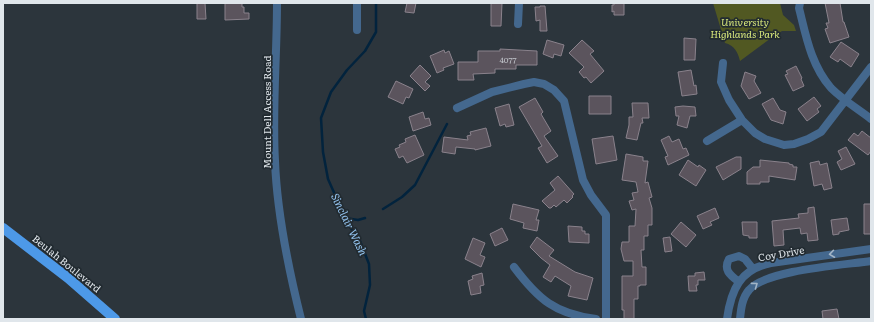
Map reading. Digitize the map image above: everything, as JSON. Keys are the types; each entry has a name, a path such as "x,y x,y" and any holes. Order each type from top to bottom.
{"main road":[{"name":"Beulah Boulevard","path":"3,228 68,278 115,319"}],"street":[{"name":"Mount Dell Access Road","path":"277,3 274,80 275,162 280,218 290,275 301,319"},
{"path":"357,3 357,30"},
{"path":"518,24 519,3"},
{"path":"799,5 807,43 813,60 831,88 871,118"},
{"path":"723,63 721,82 729,100 742,120 755,133 765,139 784,144 794,144 808,140 821,132 871,68"},
{"path":"457,108 492,92 534,82 544,84 554,90 564,101 583,180 591,195 606,215 606,319"},
{"path":"707,141 742,120"},
{"name":"Coy Drive","path":"728,319 731,299 739,282 744,276 762,264 871,249"},
{"path":"739,282 730,275 726,269 729,259 739,256 745,259 753,269"},
{"name":"Coy Drive","path":"740,319 742,304 748,290 753,285 766,278 787,273 871,261"},
{"path":"514,267 528,286 544,301 560,310 581,317 596,319"}],"green space":[{"name":"University Highlands Park","path":"713,3 780,3 783,15 794,25 796,31 782,31 740,61 735,49 731,45 725,43"}],"building":[{"path":"197,3 205,3 206,19 197,19"},
{"path":"225,3 242,3 244,13 249,13 249,19 225,20"},
{"path":"407,3 416,3 414,13 405,12"},
{"path":"491,3 502,3 501,26 491,26"},
{"path":"614,3 624,3 624,15 614,15 614,11 612,12 612,5 614,5"},
{"path":"825,3 840,3 843,22 849,37 830,43 825,29 828,28 826,23 829,23"},
{"path":"545,6 547,31 540,31 540,20 536,21 535,7"},
{"path":"684,38 696,39 695,60 684,60"},
{"path":"547,40 564,45 561,56 554,54 553,58 543,54"},
{"path":"582,40 594,51 590,54 604,71 591,83 579,72 584,67 569,53"},
{"path":"841,42 859,54 851,67 840,59 838,62 830,57"},
{"path":"500,49 537,51 537,65 516,65 516,69 495,69 495,73 473,74 474,80 458,80 458,62 478,62 478,51 500,51"},
{"path":"444,50 445,53 449,51 454,64 443,68 444,70 437,73 430,56"},
{"path":"420,65 431,76 425,82 430,86 425,91 410,76"},
{"path":"796,66 804,86 793,91 785,75 788,74 786,71"},
{"path":"691,70 694,86 696,85 697,94 682,96 678,72"},
{"path":"745,72 756,76 754,81 761,93 749,99 741,86"},
{"path":"396,81 413,89 409,98 406,97 403,104 388,97"},
{"path":"589,96 611,96 611,114 589,114"},
{"path":"814,97 821,106 817,109 819,112 807,121 798,109"},
{"path":"535,98 543,112 541,114 551,131 544,136 558,156 547,163 538,148 542,146 519,107"},
{"path":"773,98 780,110 786,112 783,124 771,120 762,104"},
{"path":"632,103 648,103 649,118 642,118 643,123 641,123 637,140 626,138 629,117 633,117"},
{"path":"509,104 514,125 506,127 505,124 500,126 495,108"},
{"path":"675,107 695,107 696,116 690,116 687,128 677,125 679,116 676,116"},
{"path":"423,112 425,119 429,118 431,125 413,131 409,117"},
{"path":"486,128 491,146 475,150 456,147 455,154 442,152 444,137 468,140 467,136 471,135 470,132"},
{"path":"862,131 871,138 871,151 868,155 848,140 854,133 858,136"},
{"path":"415,135 424,155 407,163 403,156 399,158 395,149 400,147 399,145 406,142 405,139"},
{"path":"613,136 617,160 596,164 592,139"},
{"path":"669,136 672,142 679,139 683,149 686,148 689,155 668,165 665,157 668,156 661,140"},
{"path":"846,147 855,164 841,170 837,162 842,159 838,151"},
{"path":"626,154 643,157 643,161 648,161 645,183 648,182 652,197 649,198 652,208 652,225 648,225 648,236 644,236 644,250 641,250 642,267 646,267 646,285 638,286 638,299 634,299 634,319 624,319 624,310 622,310 622,276 633,276 633,261 624,261 621,249 622,242 629,242 629,226 635,226 636,209 632,210 629,201 634,200 632,193 638,192 636,182 622,180"},
{"path":"736,157 741,157 741,169 723,180 716,167"},
{"path":"688,160 698,167 699,165 706,170 696,186 679,175"},
{"path":"760,160 789,163 793,165 793,167 797,167 795,180 769,176 769,182 747,184 747,172 753,167 760,167"},
{"path":"819,161 820,165 827,163 832,188 824,190 822,184 814,186 810,163"},
{"path":"558,176 574,194 567,203 564,200 556,207 554,205 549,208 542,201 555,190 550,183"},
{"path":"513,204 539,210 536,220 539,220 537,231 523,228 524,223 510,219"},
{"path":"864,204 871,204 871,234 864,234"},
{"path":"814,207 818,240 808,241 807,233 801,234 800,228 783,230 784,245 774,246 772,221 799,218 798,214 808,213 808,208"},
{"path":"715,208 719,218 710,222 712,225 703,229 697,216"},
{"path":"847,218 849,230 833,235 831,220"},
{"path":"681,222 696,235 686,247 671,234"},
{"path":"742,222 757,222 757,238 749,238 749,236 743,235"},
{"path":"568,226 582,227 582,231 585,231 585,234 589,234 589,243 569,242"},
{"path":"502,228 508,240 495,246 490,234"},
{"path":"537,237 554,250 549,256 575,272 593,278 587,300 568,296 571,286 555,276 551,282 543,277 550,265 530,247"},
{"path":"670,237 672,251 665,252 663,238"},
{"path":"473,238 485,243 480,255 485,257 481,267 465,259"},
{"path":"704,272 705,280 698,280 698,285 696,285 697,291 689,291 688,276 695,276 695,273"},
{"path":"482,273 484,285 480,286 481,293 471,295 468,281 473,279 472,276"},
{"path":"837,309 839,319 823,319 822,311"}],"waterway":[{"name":"Sinclair Wash","path":"366,319 364,311 370,285 369,264 360,241 348,224 328,179 323,152 321,118 331,92 347,70 365,51 376,32 376,3"},
{"path":"383,209 402,197 415,185 447,124"},
{"path":"345,218 358,220 365,218"}]}
